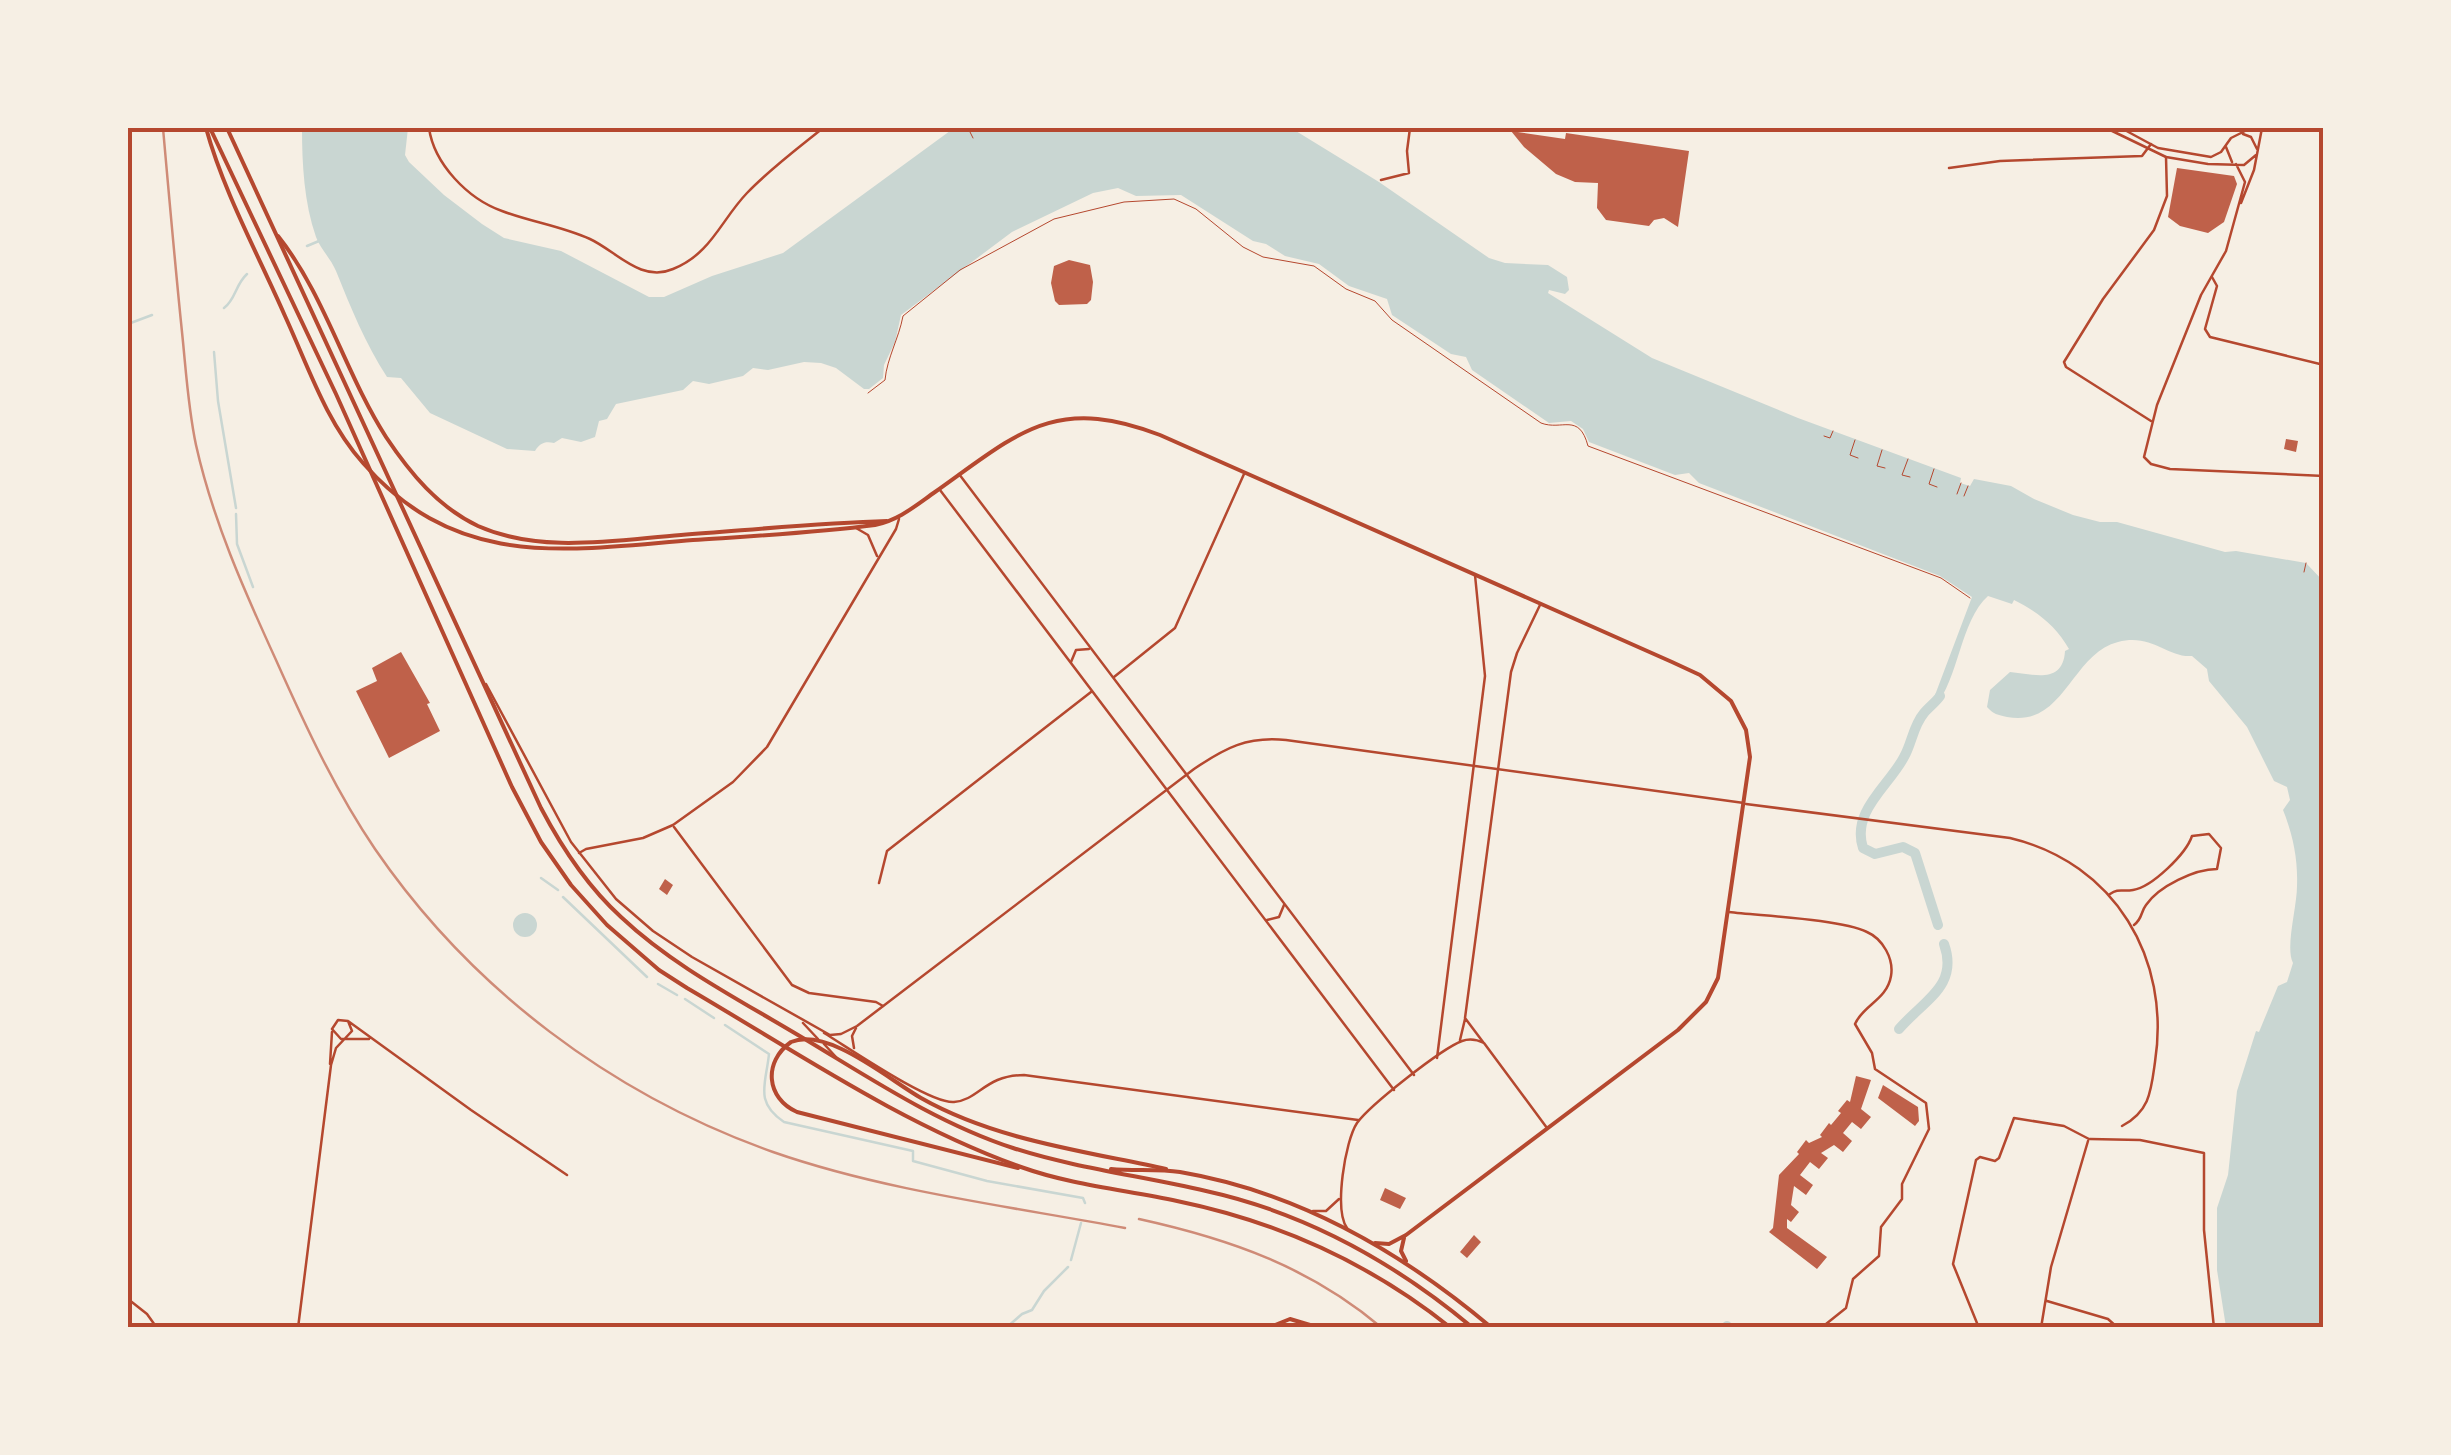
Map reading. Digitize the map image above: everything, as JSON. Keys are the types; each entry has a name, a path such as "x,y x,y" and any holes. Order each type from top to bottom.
{"main road":[{"path":"208,128 227,185 348,445 384,485 428,518 490,543 548,550 855,528 892,521 1018,434 1044,424 1081,418 1111,420 1140,427 1695,672 1727,696 1742,720 1750,757 1718,978 1698,1012 1406,1236 1389,1244 1375,1243"},
{"path":"208,128 334,390 512,788 558,868 584,901 634,950 686,988 902,1114 959,1143 1028,1170"},
{"path":"227,128 553,831 605,902 641,935 694,972 967,1130 1015,1149 1238,1199 1308,1224 1415,1281 1473,1328"},
{"path":"273,230 316,299 384,433 434,496 464,519 496,533 531,540 578,542 892,521"},
{"path":"1451,1328 1375,1274 1290,1234 1213,1210 1028,1170 797,1112 778,1098 771,1077 776,1057 796,1040 818,1038 925,1100 973,1122 1265,1194 1348,1229 1406,1261 1491,1328"},
{"path":"1096,1168 1180,1172"},
{"path":"1406,1236 1401,1251 1406,1261"},
{"path":"1268,1328 1290,1319 1320,1328"}],"street":[{"path":"429,128 434,148 454,178 486,203 500,211 560,226 596,241 634,266 658,273 687,263 705,249 743,196 823,128"},
{"path":"1381,180 1409,173 1410,128"},
{"path":"2106,128 2166,158 2208,164 2248,164 2256,153 2254,141 2242,134"},
{"path":"2120,128 2172,152 2211,157 2234,136 2252,128"},
{"path":"2236,218 2254,170 2262,128"},
{"path":"1950,168 2142,156 2151,144"},
{"path":"2226,145 2227,156 2244,174 2236,218 2226,252 2193,314 2151,421 2144,452 2146,460 2170,469 2324,476"},
{"path":"2151,421 2066,367 2064,362 2104,298 2154,230 2167,196 2166,158"},
{"path":"868,393 885,380 903,316 960,270 1070,214 1124,202 1174,199 1196,209 1244,247 1263,256 1312,265 1346,289 1375,301 1392,320 1541,423 1574,425 1585,436 1588,446 1941,578 1970,598"},
{"path":"2212,277 2216,286 2206,328 2210,337 2324,366"},
{"path":"1113,678 1176,628 1244,473"},
{"path":"959,474 1414,1075"},
{"path":"939,489 1394,1090"},
{"path":"579,853 652,836 673,826 757,760 900,517"},
{"path":"855,528 865,532 875,544 876,562"},
{"path":"1437,1058 1486,676 1474,573"},
{"path":"1460,1042 1514,662 1541,604"},
{"path":"1072,664 1076,650 1090,649"},
{"path":"479,675 497,700 579,853 606,889 654,931 942,1101 959,1101 1000,1076 1024,1075 1359,1120"},
{"path":"880,883 887,852 1092,691"},
{"path":"824,1033 841,1034 857,1026 1228,746 1264,738 2022,840 2078,868 2109,896 2147,956 2155,983 2159,1038 2147,1106 2122,1126"},
{"path":"673,826 797,989 883,1006"},
{"path":"2109,896 2118,889 2140,888 2176,861 2192,836 2209,834 2221,848 2217,868 2186,874 2148,902 2141,920 2132,927"},
{"path":"1265,920 1279,918 1284,906"},
{"path":"1729,912 1857,928 1878,940 1890,960 1891,979 1882,997 1855,1024 1872,1053 1874,1069 1926,1103 1928,1130 1902,1184 1902,1198 1881,1227 1879,1256 1852,1279 1846,1308 1822,1328"},
{"path":"798,1018 837,1058"},
{"path":"1466,1018 1547,1128"},
{"path":"298,1328 332,1028 338,1020 348,1021 568,1175"},
{"path":"330,1065 336,1048 352,1031 348,1021"},
{"path":"857,1026 852,1041 858,1053"},
{"path":"332,1028 336,1037 370,1040"},
{"path":"1348,1229 1341,1218 1340,1198 1352,1134 1359,1120 1460,1042 1473,1039 1484,1043"},
{"path":"1979,1328 1953,1264 1976,1160 2000,1158 2014,1118 2064,1126 2089,1139 2140,1140 2204,1153 2204,1230 2214,1328"},
{"path":"2041,1328 2051,1267 2089,1139"},
{"path":"1309,1211 1326,1211 1340,1198"},
{"path":"128,1300 157,1328"},
{"path":"2046,1301 2108,1319 2118,1328"}],"path":[{"path":"968,128 973,138"},
{"path":"1824,436 1830,438 1832,431"},
{"path":"1850,455 1855,440"},
{"path":"1877,466 1882,450"},
{"path":"1842,453 1858,458"},
{"path":"1902,474 1908,459"},
{"path":"1870,463 1885,468"},
{"path":"1930,484 1934,469"},
{"path":"1895,472 1910,477"},
{"path":"1922,482 1937,486"},
{"path":"1957,494 1960,483"},
{"path":"1964,496 1968,486"},
{"path":"2304,572 2306,563"}],"shaded area":[{"path":"302,128 408,128 405,155 409,162 482,224 504,238 561,251 649,297 664,297 712,276 783,253 954,128 1291,128 1379,182 1489,258 1505,263 1548,265 1567,277 1569,290 1565,294 1549,290 1548,293 1652,358 1798,418 1961,478 1960,483 1970,486 1974,479 2011,486 2073,515 2117,522 2225,552 2306,563 2324,582 2323,1327 2226,1327 2217,1270 2217,1208 2228,1175 2237,1091 2256,1031 2259,1032 2278,986 2287,982 2293,963 2290,948 2297,866 2283,810 2290,800 2287,787 2274,781 2247,727 2209,681 2207,669 2192,656 2140,641 2118,642 2089,660 2042,712 2026,717 2001,716 1987,707 1990,690 2010,672 2053,673 2069,649 2031,609 2014,600 2012,604 1988,596 1971,620 1949,682 1934,708 1932,703 1972,597 1940,576 1699,483 1689,473 1675,475 1589,442 1583,429 1571,421 1549,423 1472,370 1466,357 1451,354 1392,315 1387,299 1349,286 1319,264 1285,256 1253,241 1181,195 1136,196 1118,188 1093,193 1012,232 901,315 883,378 869,389 821,363 804,362 768,370 753,368 743,376 709,384 693,381 683,390 616,404 607,419 599,421 595,437 581,442 562,438 543,443 535,451 507,449 430,413 401,378 387,377 316,237 304,183"},
{"path":"525,913 534,916 534,934 525,937 516,934 513,925 516,916"}],"building":[{"path":"1511,131 1565,139 1566,133 1689,151 1678,227 1664,218 1649,226 1606,220 1597,208 1598,183 1575,182 1556,174"},
{"path":"2177,168 2234,176 2237,184 2224,222 2208,233 2180,226 2168,217"},
{"path":"1069,260 1090,265 1093,282 1087,304 1059,305 1055,301 1051,283 1054,266"},
{"path":"2286,439 2298,441 2296,452 2284,449"},
{"path":"401,652 430,703 427,704 440,731 389,758 356,691 377,681 372,668"},
{"path":"665,879 673,885 667,895 659,889"},
{"path":"1856,1076 1871,1080 1861,1109 1871,1117 1861,1129 1852,1122 1843,1133 1852,1141 1843,1152 1834,1145 1821,1153 1828,1158 1819,1169 1810,1162 1800,1175 1813,1185 1806,1195 1794,1186 1791,1205 1799,1212 1791,1222 1787,1219 1787,1228 1827,1257 1817,1269 1769,1232 1773,1228 1779,1175 1799,1154 1806,1140 1809,1143 1822,1137 1829,1123 1841,1113 1838,1111 1847,1100 1850,1102"},
{"path":"1883,1085 1918,1107 1919,1121 1915,1126 1878,1098"},
{"path":"1385,1188 1406,1198 1400,1209 1380,1200"},
{"path":"1474,1235 1481,1242 1467,1258 1460,1252"}],"waterway":[{"path":"307,246 319,241"},
{"path":"224,308 247,274"},
{"path":"128,324 152,315"},
{"path":"214,352 236,508"},
{"path":"236,514 237,544 253,587"},
{"path":"1938,925 1915,853 1903,847 1875,854 1863,848 1861,835 1862,822 1873,800 1904,757 1920,718 1940,696"},
{"path":"541,878 558,890"},
{"path":"563,897 647,977"},
{"path":"1899,1029 1943,982 1947,971 1944,944"},
{"path":"658,984 677,995"},
{"path":"685,999 714,1018"},
{"path":"725,1025 769,1054 765,1100 784,1122 913,1151 913,1161 987,1181 1083,1198 1085,1203"},
{"path":"1071,1260 1081,1223"},
{"path":"1006,1328 1032,1310 1068,1267"}],"railway":[{"path":"163,128 189,403 211,501 252,608 321,757 360,827 413,900 455,947 550,1032 656,1100 714,1128 773,1152 859,1177 1125,1228"},
{"path":"1139,1219 1268,1258 1326,1288 1382,1328"}]}
